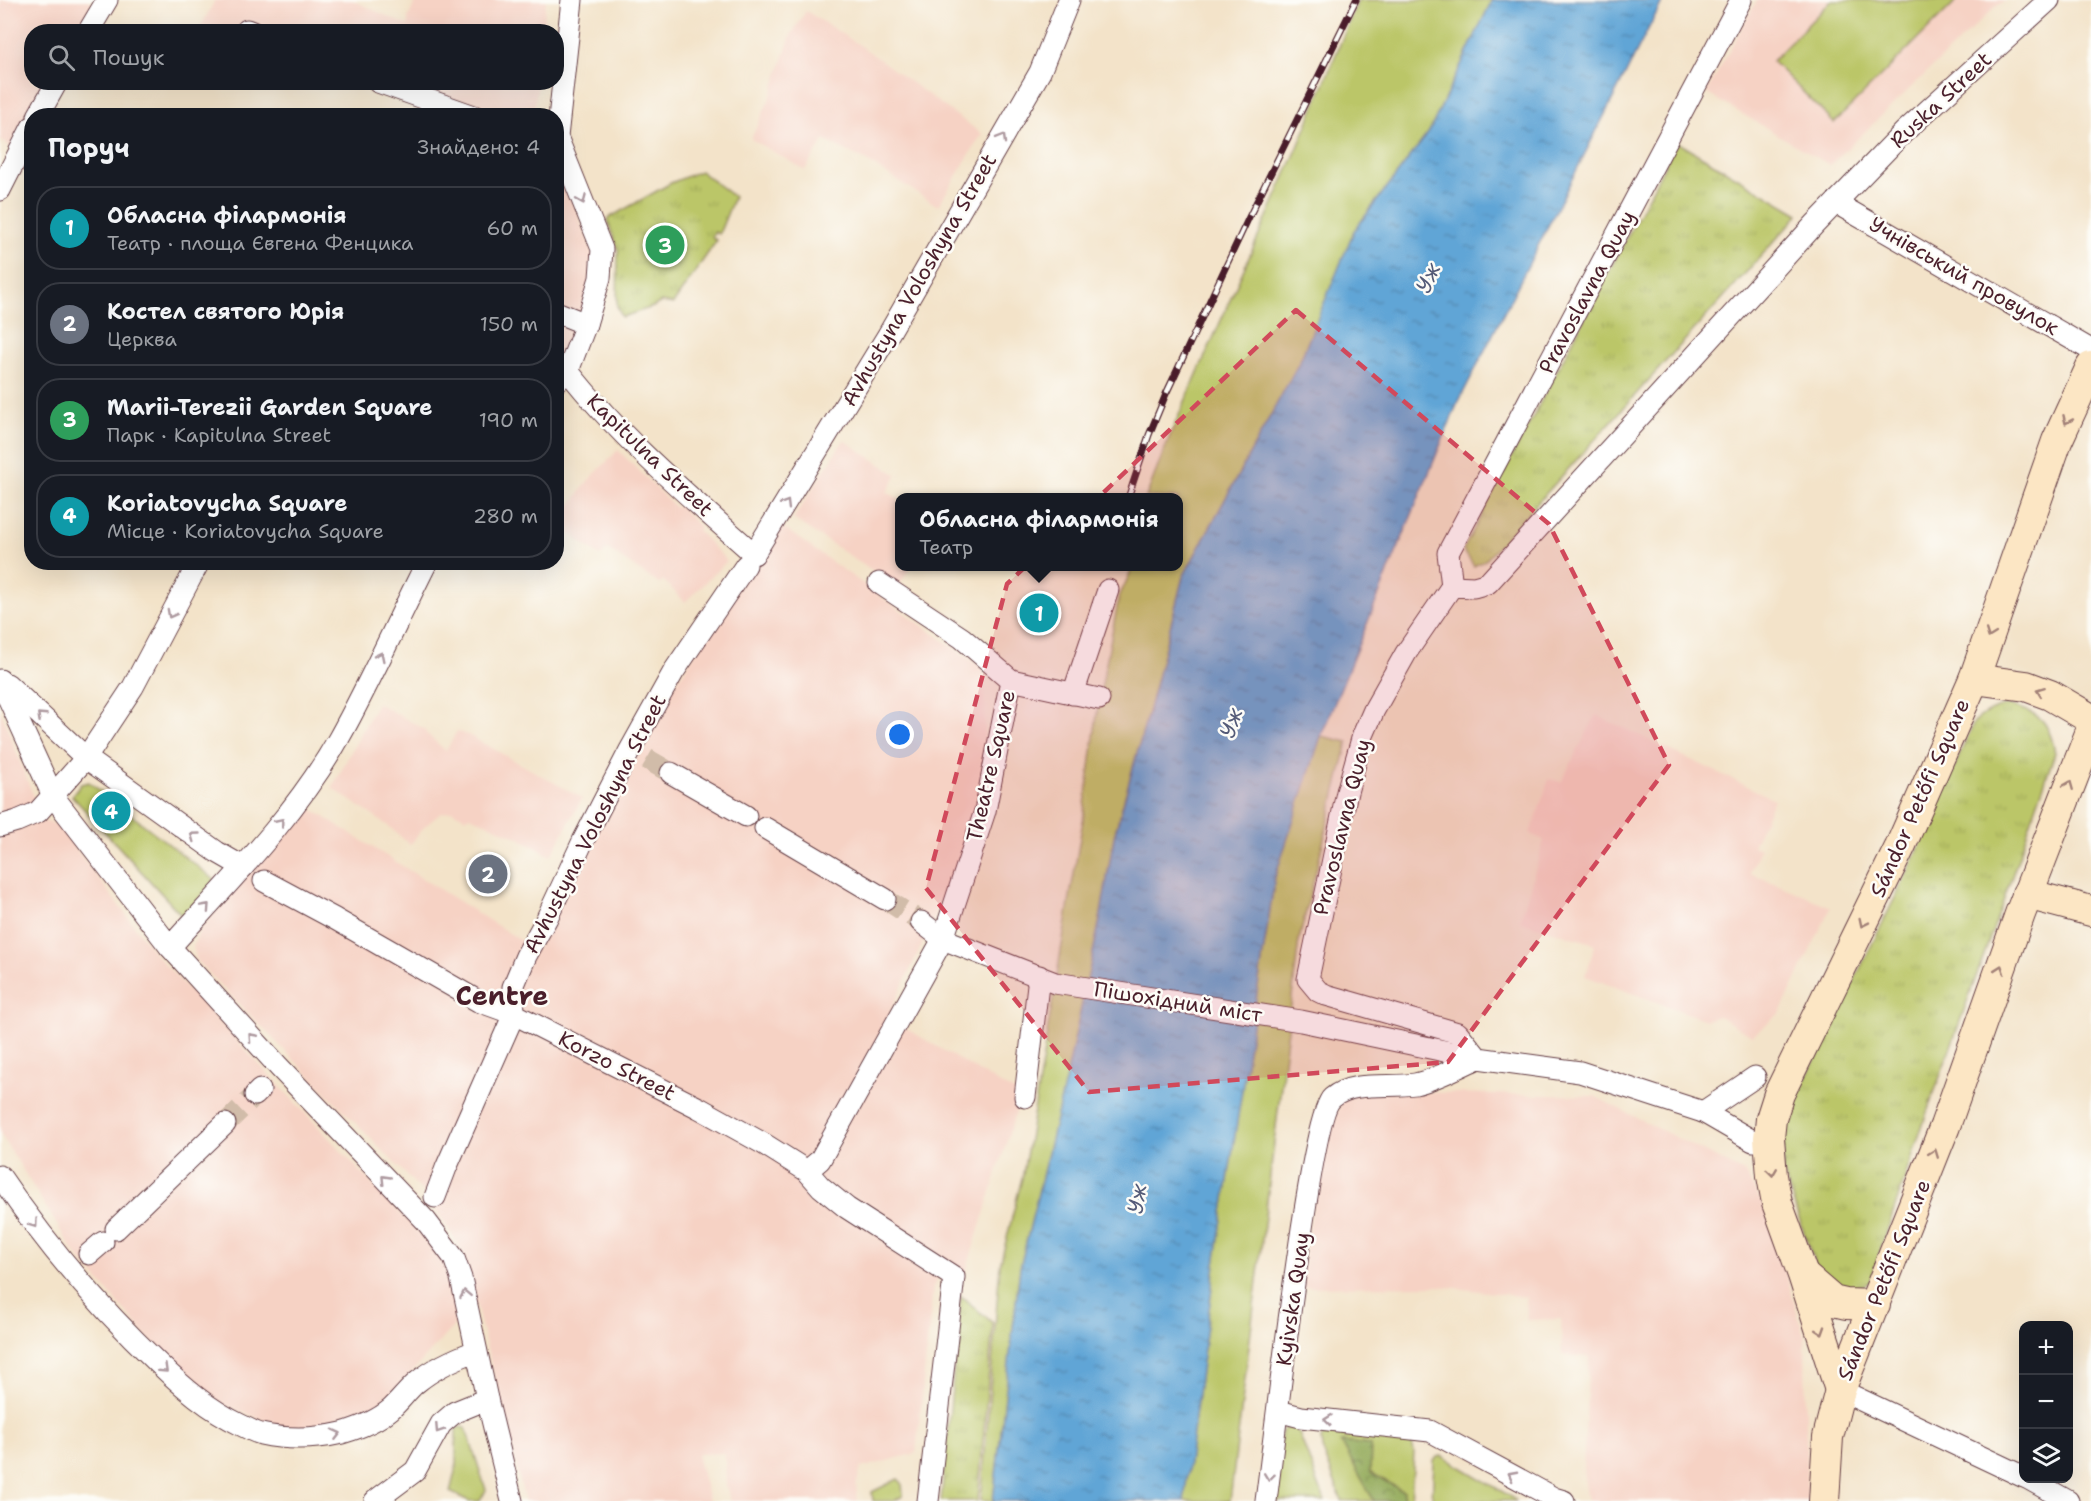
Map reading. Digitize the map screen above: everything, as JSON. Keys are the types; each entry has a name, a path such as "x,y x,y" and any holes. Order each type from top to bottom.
{"main road":[{"name":"Sándor Petőfi Square","path":"1840,1390 1777,1203 1768,1148 1771,1119 1779,1094 1896,855 1974,679 2057,441 2091,367"},
{"path":"1974,679 2026,686 2050,695 2091,719"},
{"name":"Sándor Petőfi Square","path":"1840,1390 1945,1126 2027,894 2091,731"},
{"path":"2027,894 2091,912"},
{"path":"1803,1275 1833,1301 1845,1304 1875,1305"},
{"path":"1824,1501 1828,1437 1840,1390"}],"street":[{"path":"93,24 107,0"},
{"name":"Kapitulna Street","path":"564,73 572,0"},
{"name":"Avhustyna Voloshyna Street","path":"435,1197 514,1014 513,987 583,841 639,754 674,671 750,559 882,345 1040,72 1069,0"},
{"name":"Pravoslavna Quay","path":"1478,1058 1458,1033 1326,995 1318,991 1308,979 1347,792 1374,710 1406,653 1452,586 1448,553 1741,0"},
{"name":"Ruska Street","path":"1836,203 1904,132 2049,0"},
{"path":"42,108 53,90"},
{"path":"401,90 451,108"},
{"name":"Kapitulna Street","path":"560,108 562,90"},
{"path":"1,182 24,141"},
{"name":"Kapitulna Street","path":"564,154 602,249 600,278 586,324 564,373"},
{"path":"1452,586 1474,586 1488,583 1836,203"},
{"name":"Учнівський провулок","path":"1836,203 2091,350"},
{"path":"564,315 586,324"},
{"name":"Kapitulna Street","path":"564,379 594,405 750,559"},
{"path":"0,826 38,812 86,759 133,687 195,570"},
{"path":"170,947 243,867 297,801 339,738 423,570"},
{"name":"Theatre Square","path":"807,1171 820,1160 943,939 985,812 1011,680 962,638 879,583"},
{"path":"1073,694 1108,590"},
{"path":"0,679 86,759 217,852 243,867"},
{"path":"0,679 53,796 170,947 321,1112 426,1221 454,1258 461,1278 512,1501"},
{"path":"1011,680 1099,699"},
{"path":"671,773 746,816"},
{"path":"765,828 885,899"},
{"name":"Korzo Street","path":"264,881 478,1001 514,1014 699,1107 807,1171 821,1187 848,1208 954,1277 928,1501"},
{"path":"921,922 943,939 1047,980 1025,1097"},
{"name":"Пішохідний міст","path":"1047,980 1301,1021 1478,1058"},
{"path":"1478,1058 1580,1072 1703,1112 1754,1141"},
{"name":"Kyivska Quay","path":"1266,1501 1304,1219 1315,1154 1329,1100 1345,1089 1417,1084 1478,1058"},
{"path":"1703,1112 1755,1077"},
{"path":"103,1242 225,1124"},
{"path":"0,1176 71,1272 126,1333 205,1405 222,1416 260,1434 284,1438 320,1438 368,1423 390,1410 418,1382 458,1358 476,1351"},
{"path":"1840,1390 2019,1475"},
{"path":"375,1501 416,1471 441,1424 455,1412 487,1399"},
{"path":"1278,1412 1301,1417 1430,1431 1554,1498 1564,1501"},
{"path":"2034,1483 2068,1501"}],"highlighted area":[{"path":"1296,310 1549,524 1669,765 1448,1062 1089,1092 926,888 1007,584"}],"shaded area":[{"path":"0,0 87,0 96,5 84,24 24,24 24,90 47,90 37,108 24,108 24,130 13,149 0,139"},
{"path":"215,0 352,0 404,24 202,24"},
{"path":"416,0 546,0 544,24 408,24 408,18"},
{"path":"1757,0 2005,0 1830,165 1706,93"},
{"path":"806,11 861,46 982,134 938,206 865,160 824,140 805,170 751,139 771,96 791,35"},
{"path":"412,90 537,90 534,108 464,108"},
{"path":"564,176 595,261 584,309 564,350"},
{"path":"844,440 897,475 887,492 895,497 895,571 908,571 898,587 793,519"},
{"path":"618,450 676,508 679,506 700,527 697,530 727,561 685,602 663,580 659,584 608,549 600,556 564,530 564,515 587,482"},
{"path":"778,524 984,669 985,762 970,838 890,1012 907,1029 1021,1096 965,1274 946,1264 933,1287 916,1453 861,1468 856,1486 858,1501 730,1501 726,1484 725,1453 697,1454 709,1501 525,1501 463,1252 427,1196 197,961 193,947 199,932 305,805 536,950 665,700"},
{"path":"377,703 426,730 425,732 446,751 457,731 582,798 551,856 517,837 470,816 466,818 452,811 441,813 425,826 410,845 391,828 332,788"},
{"path":"0,710 35,800 30,811 0,819"},
{"path":"1596,715 1774,799 1753,846 1760,849 1750,873 1831,907 1780,1013 1752,1036 1719,1016 1706,1020 1585,976 1595,944 1520,921 1544,840 1530,834 1549,779 1561,782"},
{"path":"41,821 57,824 157,956 445,1258 457,1322 384,1403 349,1419 312,1429 279,1427 218,1402 147,1337 74,1252 0,1133 0,835"},
{"path":"1360,1091 1594,1096 1744,1172 1769,1215 1805,1339 1807,1501 1588,1501 1583,1471 1589,1357 1562,1355 1561,1319 1527,1320 1526,1297 1440,1286 1300,1287 1320,1164 1342,1099"}],"green space":[{"path":"1358,0 1492,0 1429,132 1354,231 1300,361 1183,577 1114,837 1100,920 1067,1074 1020,1268 993,1501 981,1501 1000,1265 1023,1174 1083,820 1099,699 1119,597 1131,571 1183,571 1183,493 1148,493 1171,433 1298,147"},
{"path":"1832,0 1957,0 1834,123 1772,61"},
{"path":"1677,142 1799,214 1487,559 1474,566 1463,550"},
{"path":"700,171 734,197 719,234 715,232 712,238 717,240 673,304 661,302 622,317 617,306 618,250 607,219 671,183"},
{"path":"2009,705 2036,715 2046,725 2055,753 1925,1118 1870,1282 1852,1292 1840,1292 1817,1270 1783,1172 1783,1131 1799,1092 1916,855 1974,722 1990,711"},
{"path":"1321,736 1348,742 1299,940 1230,1501 1184,1501 1215,1264 1275,877"},
{"path":"89,782 215,880 184,918 72,796 81,784"},
{"path":"961,1296 993,1323 978,1501 941,1501"},
{"path":"460,1427 466,1428 486,1490 480,1501 469,1501 450,1492 456,1468 456,1430"},
{"path":"1287,1427 1293,1427 1299,1433 1325,1501 1269,1501 1282,1431"},
{"path":"1326,1434 1404,1437 1412,1443 1414,1452 1411,1501 1342,1501 1322,1448 1321,1438"},
{"path":"1341,1442 1371,1445 1370,1472 1404,1492 1403,1501 1374,1501"},
{"path":"1442,1456 1516,1501 1432,1501 1434,1461 1437,1457"},
{"path":"898,1479 902,1483 903,1496 894,1501 873,1501 872,1492"}],"water":[{"name":"Уж","path":"1492,0 1663,0 1456,407 1321,736 1275,877 1215,1264 1184,1501 993,1501 1020,1268 1067,1074 1100,920 1114,837 1183,577 1300,361 1354,231 1429,132"}],"tunnel":[{"path":"647,759 671,773"},
{"path":"885,899 921,922"},
{"path":"225,1124 255,1095"}],"railway":[{"path":"1130,493 1149,435 1166,394 1249,217 1356,0"}],"place":[{"name":"Marii-Terezii Garden Square","path":"665,245"},
{"name":"Обласна філармонія","path":"1039,613"},
{"name":"Koriatovycha Square","path":"111,811"},
{"name":"Костел святого Юрія","path":"488,874"}],"district":[{"name":"Centre","path":"502,995"}]}
